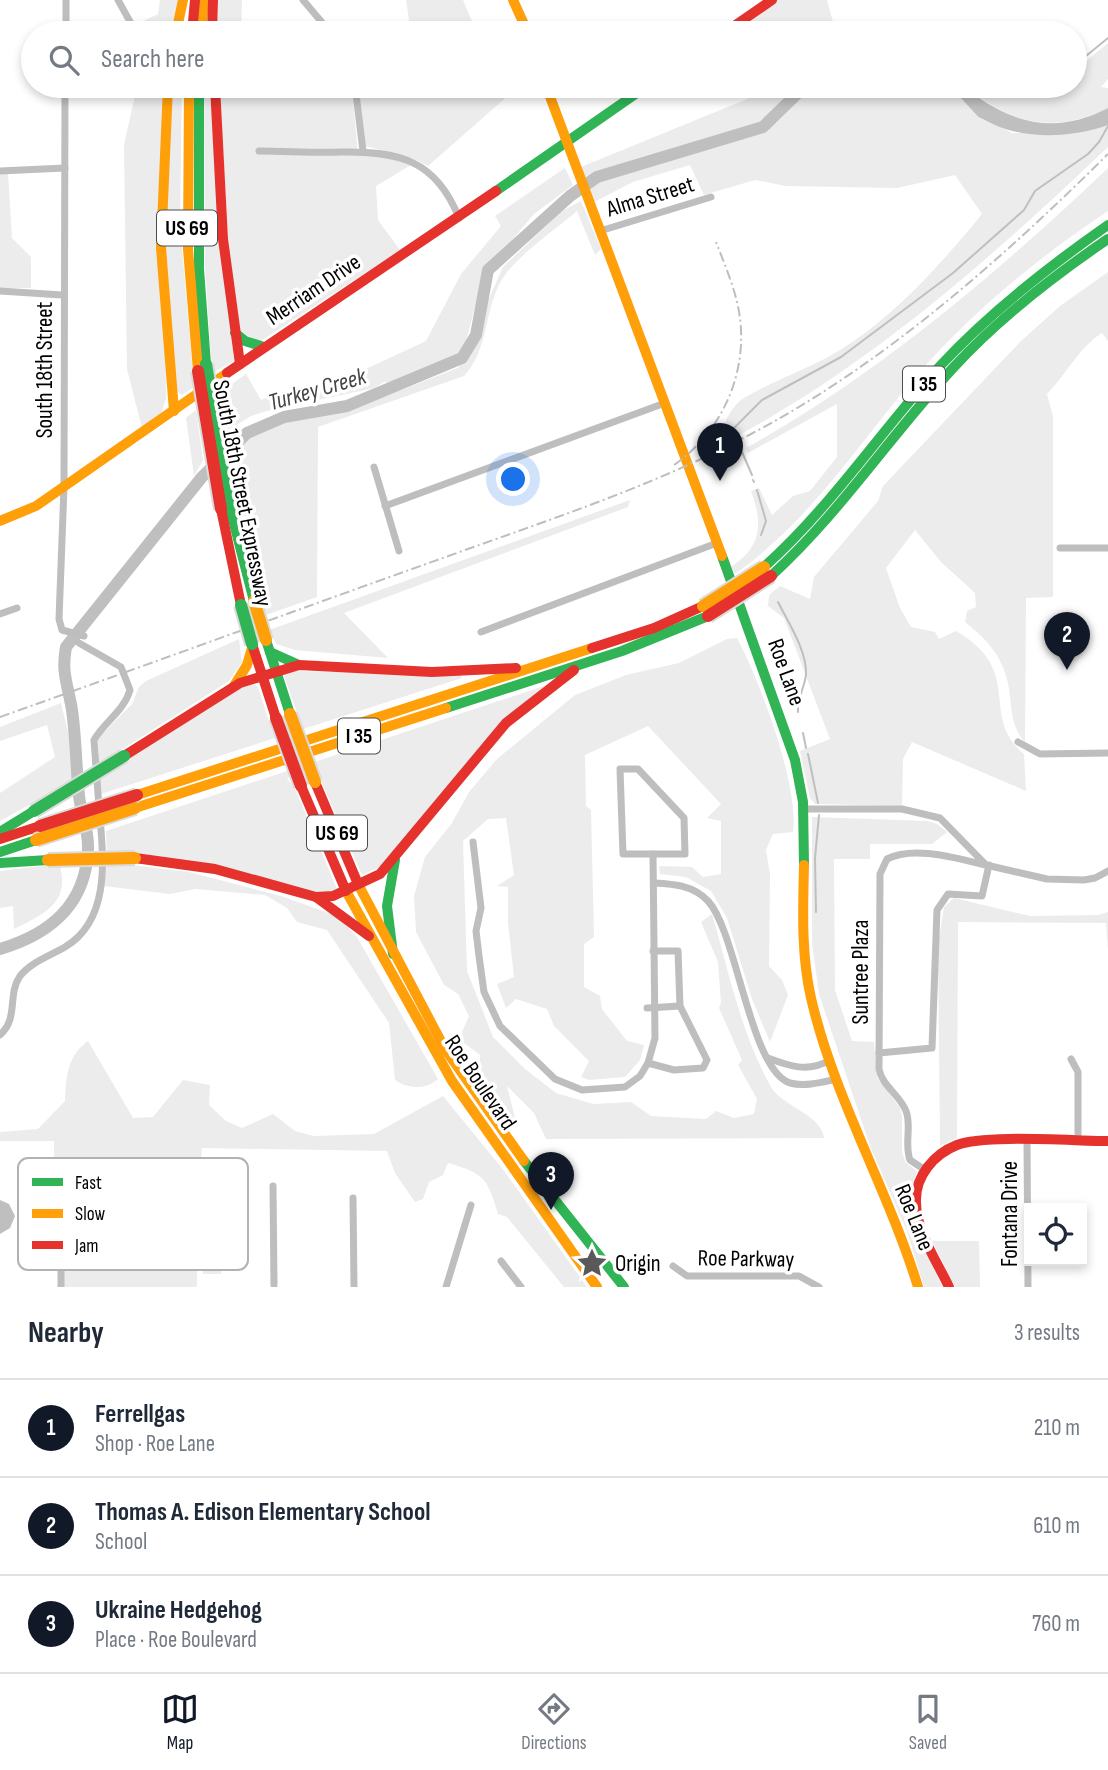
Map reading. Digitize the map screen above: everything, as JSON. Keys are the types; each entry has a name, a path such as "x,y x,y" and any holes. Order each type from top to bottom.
{"main road":[{"path":"179,21 183,0"},
{"path":"193,21 195,0"},
{"path":"202,21 204,0"},
{"path":"212,21 213,0"},
{"path":"513,0 523,21"},
{"path":"741,21 772,0"},
{"path":"167,98 160,258 166,356 174,411"},
{"name":"South 18th Street Expressway","path":"189,98 188,249 202,368 225,506 248,603 252,645 276,718 346,891"},
{"name":"South 18th Street Expressway","path":"199,98 198,269 202,368"},
{"path":"216,98 223,239 240,364"},
{"name":"Roe Lane","path":"549,98 786,729 804,809 803,944 811,997 837,1079 903,1240 918,1287"},
{"name":"Merriam Drive","path":"0,521 36,506 264,347 459,218 630,98"},
{"name":"I 35","path":"767,571 816,519 918,390 976,329 1038,275 1108,225"},
{"name":"I 35","path":"0,839 136,801 649,642 706,611 767,571 830,519 964,357 1044,284 1108,239"},
{"path":"235,333 245,341 264,347"},
{"name":"South 18th Street Expressway","path":"248,603 268,646 315,782 359,884"},
{"name":"I 35","path":"0,852 136,801 534,666 706,611"},
{"path":"234,686 247,665 252,645"},
{"path":"268,646 299,665"},
{"path":"359,884 380,874 396,857 506,723 583,664"},
{"path":"0,832 234,686 276,672 299,665 432,672 534,666"},
{"path":"393,954 387,906 396,857"},
{"name":"US 69","path":"0,863 135,858 215,869 316,897 332,897 359,884"},
{"name":"Roe Boulevard","path":"359,884 393,954 445,1049 500,1130 624,1287"},
{"name":"Roe Boulevard","path":"346,891 452,1081 597,1287"},
{"path":"316,897 343,914 369,936"},
{"path":"949,1287 918,1217 916,1198 925,1170 936,1156 960,1143 1108,1141"}],"street":[{"path":"66,0 66,21"},
{"path":"118,0 130,21"},
{"path":"303,0 321,21"},
{"name":"South 18th Street","path":"65,98 62,630 84,636"},
{"path":"357,98 363,151"},
{"path":"259,151 363,151 402,158 420,166 449,193 459,218"},
{"path":"0,171 65,168"},
{"name":"Alma Street","path":"600,231 711,197"},
{"path":"0,291 62,295"},
{"path":"386,506 665,403"},
{"path":"374,467 400,551"},
{"path":"481,632 717,543"},
{"path":"1060,548 1108,548"},
{"path":"0,614 17,608"},
{"path":"0,1035 12,1017 14,989 22,974 72,942 91,915 104,874 94,740 113,715 122,709 130,690 121,667 79,643"},
{"path":"1018,742 1040,754 1108,753"},
{"path":"620,769 638,769 684,818 685,854 653,854 623,854 620,769"},
{"path":"804,809 902,809 940,818 987,865 1060,880 1095,878 1108,871"},
{"path":"474,842 481,908 476,931 484,992 500,1026 555,1079 582,1090 625,1087 640,1076 648,1063 655,1038 650,1008 653,854"},
{"name":"Suntree Plaza","path":"925,1170 910,1160 907,1154 907,1112 880,1075 882,865 887,859 901,855 939,856 987,865"},
{"path":"879,1053 932,1048 937,910 948,894 982,896 987,865"},
{"path":"653,883 685,886 707,900 715,911 767,1058 775,1072 788,1083 820,1083 837,1079"},
{"path":"648,1063 674,1070 703,1069 707,1060 680,1006 678,951 653,951"},
{"path":"650,1008 680,1006"},
{"path":"767,1058 793,1068 814,1066 830,1060"},
{"path":"1071,1059 1078,1072 1077,1141"},
{"path":"814,1066 820,1083"},
{"name":"Fontana Drive","path":"1027,1142 1028,1287"},
{"path":"273,1186 274,1285"},
{"path":"353,1198 354,1287"},
{"path":"446,1287 471,1205"},
{"path":"500,1261 521,1287"},
{"name":"Roe Parkway","path":"673,1266 687,1276 799,1276 819,1287"}],"shaded area":[{"path":"160,0 179,0 175,21 143,21 158,14"},
{"path":"218,0 242,0 241,21 217,21"},
{"path":"406,0 463,0 472,21 409,21"},
{"path":"778,0 827,0 833,21 750,21"},
{"path":"1108,43 1108,79 1101,87 1108,88 1108,108 1091,115 1058,123 1026,120 1010,115 981,98 1087,98 1087,60"},
{"path":"134,98 164,98 166,398 162,412 142,428 127,369 124,145"},
{"path":"170,98 182,98 180,223 194,387 182,395 176,391 164,251"},
{"path":"204,98 214,98 234,361 212,373 205,268"},
{"path":"220,98 352,98 358,154 379,155 411,165 376,186 378,220 400,250 261,341 254,340 240,330 230,268"},
{"path":"360,98 505,98 428,166 412,158 365,146"},
{"path":"750,98 979,98 978,115 1012,133 1075,132 1108,125 1108,147 1018,230 925,309 827,382 722,444 724,425 739,402 828,357 860,337 934,270 982,214 955,175 897,188 786,186 755,180 704,195 690,165 633,182 594,202 581,167"},
{"path":"980,98 1010,115 1042,123 1074,121 1108,108 1108,125 1076,133 1041,135 1007,130 978,115"},
{"path":"565,168 573,185 534,214 484,273 465,345 457,357 400,382 384,382 374,388 251,416 220,435 215,396 246,374 261,400 276,393 283,397 314,393 426,341 461,274 501,226 495,216"},
{"path":"1108,168 1108,211 1032,266 961,328 918,374 810,505 762,553 735,574 731,567 749,551 757,534 757,514 751,491 759,488 772,515 793,496 810,491 837,457 837,404 748,453 746,448 842,388 935,320 1024,245"},
{"path":"0,169 8,173 12,238 31,257 31,288 0,288"},
{"path":"581,201 601,249 595,255 577,211 526,253 501,281 478,354 464,376 318,427 317,597 266,615 262,604 265,600 224,462 254,433 270,426 357,407 458,368 482,333 488,301 503,267 562,211"},
{"path":"1108,272 1108,341 1102,333 1094,339 1079,353 1047,394 1053,417 1053,597 1026,598 1025,742 1013,720 1007,679 1000,661 985,640 965,622 967,611 976,607 975,593 941,562 915,530 886,568 900,608 911,627 935,632 939,639 956,631 977,646 990,662 996,678 1004,724 1011,739 1024,754 1026,791 912,742 903,759 902,806 815,804 810,798 800,751 830,739 784,618 768,606 769,595 780,586 810,599 814,577 878,501 883,486 1021,341 1060,306"},
{"path":"196,410 203,460 194,476 186,418"},
{"path":"630,500 628,507 344,613 388,658 295,650 276,644 269,630"},
{"path":"737,638 776,734 790,788 793,812 793,832 773,834 766,850 770,874 769,966 782,980 788,995 770,1042 752,999 727,918 711,891 686,877 660,874 659,866 692,867 703,877 721,874 721,821 707,818 721,804 648,726 585,755 586,806 591,810 594,937 584,944 584,987 600,996 602,1009 627,1041 644,1045 640,1060 625,1077 589,1080 581,1077 589,1061 554,1026 547,1009 516,999 506,1008 497,984 514,977 508,923 508,887 497,886 514,875 506,818 488,819 463,841 467,971 493,1037 525,1069 556,1093 593,1104 631,1102 651,1116 706,1119 716,1111 734,1118 754,1114 757,1099 738,1065 742,1060 719,1008 721,1003 718,962 701,922 712,914 752,1046 771,1087 776,1094 816,1123 824,1138 546,1139 534,1113 507,1086 517,1126 513,1127 480,1078 480,1055 464,1043 462,1032 469,1016 458,994 444,985 416,932 414,896 425,857 452,823 469,792 497,759 575,695 626,675 679,663 727,639"},
{"path":"239,639 242,662 229,681 99,764 98,738 132,704 139,687 146,681"},
{"path":"295,671 461,675 462,678 101,794 100,775 238,688 254,684 258,687 273,734 301,724 283,673"},
{"path":"544,686 380,867 362,875 320,779 318,767 287,778 296,791 337,889 320,893 107,853 106,831"},
{"path":"61,703 69,736 73,781 0,821 0,793 55,757 47,725 0,741 0,727"},
{"path":"812,817 927,821 937,824 947,832 932,844 870,844 870,859 834,859 835,990 852,1041 874,1042 877,1077 900,1108 902,1153 906,1163 917,1171 909,1196 910,1210 942,1287 924,1287 907,1231 870,1146 819,994 812,943"},
{"path":"107,862 189,872 281,896 337,916 357,937 438,1079 417,1087 395,1080 389,1023 327,930 297,922 287,908 265,895 195,889 170,894 104,886"},
{"path":"59,864 62,888 58,898 44,912 14,929 13,906 0,908 0,871"},
{"path":"954,898 1030,916 1098,915 1108,912 1108,951 1106,923 958,922 957,1138 940,1146 938,945 944,907"},
{"path":"88,1041 133,1118 153,1117 183,1080 210,1085 209,1105 226,1121 242,1128 273,1114 295,1131 314,1136 374,1134 443,1096 505,1172 587,1287 564,1287 507,1217 498,1214 483,1179 470,1170 448,1163 443,1175 429,1182 423,1199 415,1202 395,1173 387,1151 202,1148 201,1158 54,1158 54,1141 0,1141 0,1132 38,1129 65,1101 67,1075 72,1060"},
{"path":"0,1200 9,1204 15,1216 10,1228 0,1234"},
{"path":"932,1241 979,1241 980,1287 955,1287"},
{"path":"62,1270 197,1270 197,1287 62,1287"},
{"path":"203,1270 221,1270 221,1274 203,1274"}],"waterway":[{"path":"1087,55 1108,38"},
{"name":"Turkey Creek","path":"0,949 35,935 62,914 72,901 86,869 88,842 79,796 72,710 65,672 66,647 202,477 247,433 284,417 347,406 462,358 476,335 488,270 570,196 597,177 763,127 793,98"},
{"name":"Turkey Creek","path":"969,98 982,112 991,116"},
{"path":"752,475 742,452 730,440 730,432 762,400 841,357 953,273 1024,210 1035,191 1088,154 1108,126"},
{"path":"757,490 766,521 761,535"},
{"path":"778,602 796,637 805,665 806,674 798,712"},
{"path":"803,733 806,748"},
{"path":"808,754 818,803"},
{"path":"816,912 815,858 819,815"}],"railway":[{"path":"0,717 598,502 714,453 800,406 894,342 984,270 1108,154"},
{"path":"674,465 693,450 721,413 738,369 740,322 734,291 716,242"}],"traffic: fast":[{"path":"199,98 199,269 206,364"},
{"path":"496,191 630,98"},
{"path":"764,567 811,520 959,346 1020,291 1108,225"},
{"path":"771,576 820,526 930,394 971,350 1027,299 1108,239"},
{"path":"235,333 245,341 264,347"},
{"path":"206,364 229,504"},
{"path":"229,504 254,601"},
{"path":"722,556 795,760 803,802 804,865"},
{"path":"241,605 252,644"},
{"path":"446,708 622,651 708,616"},
{"path":"266,640 290,714"},
{"path":"270,652 299,665"},
{"path":"34,811 124,756"},
{"path":"0,832 34,811"},
{"path":"0,852 36,840"},
{"path":"0,863 48,860"},
{"path":"393,954 387,906 395,860"},
{"path":"524,1161 624,1287"}],"traffic: slow":[{"path":"179,21 183,0"},
{"path":"202,21 204,0"},
{"path":"513,0 523,21"},
{"path":"167,98 161,248 174,411"},
{"path":"189,98 188,249 198,371"},
{"path":"550,98 722,556"},
{"path":"0,521 36,506 227,373"},
{"path":"703,606 764,567"},
{"path":"254,601 266,640"},
{"path":"234,686 247,665 252,648"},
{"path":"137,795 592,648"},
{"path":"135,808 446,708"},
{"path":"290,714 315,782"},
{"path":"36,840 135,808"},
{"path":"48,860 135,858"},
{"path":"804,865 803,932 811,998 833,1072 892,1215 918,1287"},
{"path":"358,884 445,1049 524,1161"},
{"path":"346,891 452,1081 597,1287"}],"traffic: jam":[{"path":"193,21 195,0"},
{"path":"212,21 213,0"},
{"path":"741,21 772,0"},
{"path":"216,98 223,239 240,364"},
{"path":"227,373 496,191"},
{"path":"198,371 221,509"},
{"path":"221,509 241,605"},
{"path":"708,616 771,576"},
{"path":"592,648 654,628 703,606"},
{"path":"252,644 276,718"},
{"path":"124,756 240,683 299,665 432,672 516,668"},
{"path":"316,897 333,896 380,874 506,723 574,670"},
{"path":"276,718 301,786"},
{"path":"315,782 358,884"},
{"path":"301,786 346,891"},
{"path":"40,826 137,795"},
{"path":"0,839 40,826"},
{"path":"135,858 215,869 316,897 369,936"},
{"path":"949,1287 923,1235 917,1213 919,1183 934,1160 957,1145 987,1140 1108,1141"}],"place":[{"name":"Ferrellgas","path":"720,481"},
{"name":"Thomas A. Edison Elementary School","path":"1067,670"},
{"name":"Ukraine Hedgehog","path":"551,1210"},
{"name":"Origin","path":"592,1263"}]}
